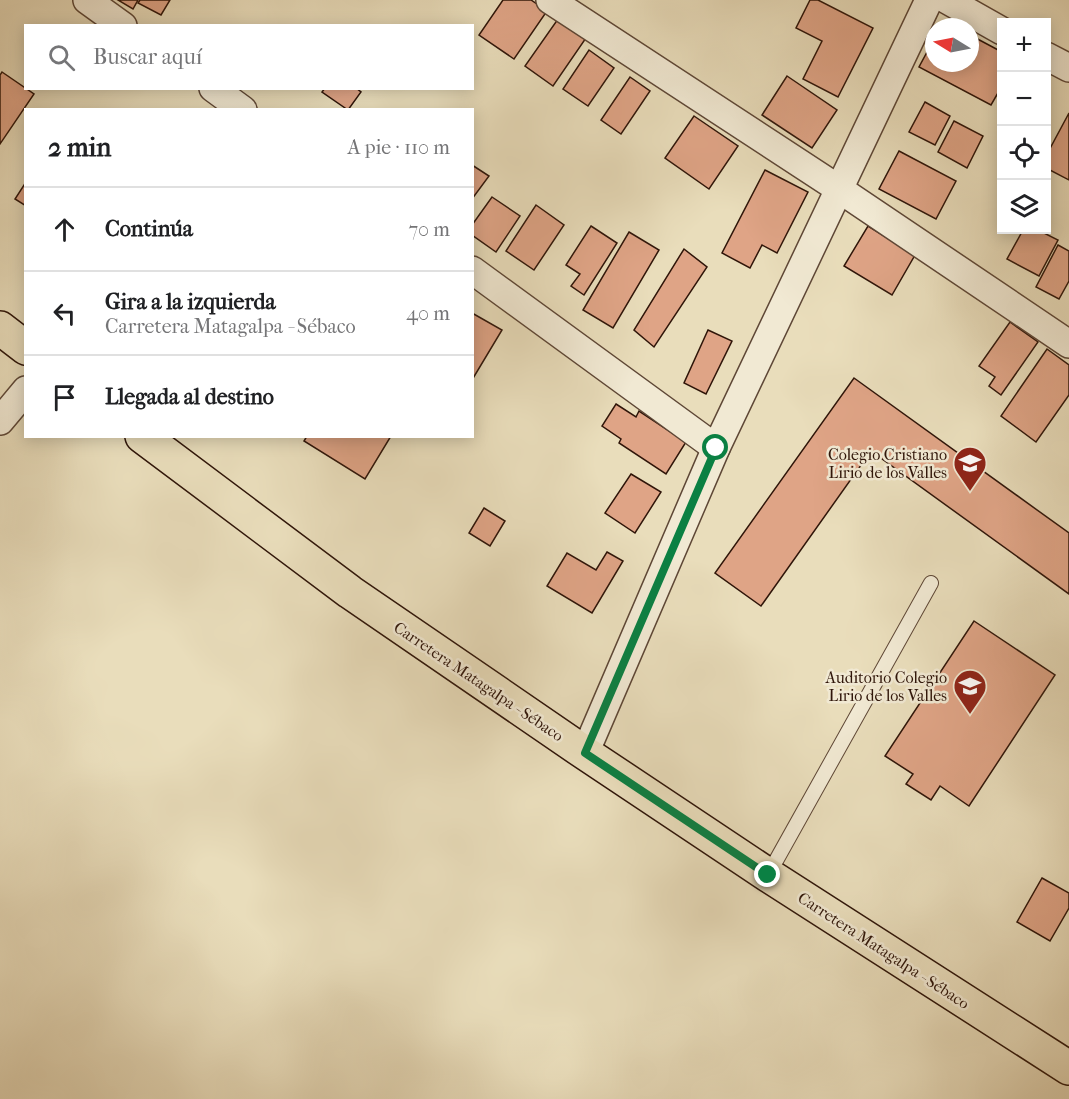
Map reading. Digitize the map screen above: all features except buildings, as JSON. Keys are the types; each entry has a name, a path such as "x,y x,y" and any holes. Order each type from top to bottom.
{"main road":[{"path":"0,328 24,346"},
{"name":"Carretera Matagalpa - Sébaco","path":"145,438 350,592 585,753 768,875 1069,1068"}],"street":[{"path":"87,0 120,24"},
{"path":"550,0 1069,344"},
{"path":"585,753 716,448 928,0"},
{"path":"947,0 997,28"},
{"path":"1051,58 1069,68"},
{"path":"216,90 240,108"},
{"path":"474,271 716,448"},
{"path":"0,421 24,392"}],"lane":[{"path":"768,875 931,583"}],"place":[{"name":"Colegio Cristiano Lirio de los Valles","path":"970,492"},
{"name":"Auditorio Colegio Lirio de los Valles","path":"970,715"}],"route":[{"path":"716,448 585,753 768,875"}]}
